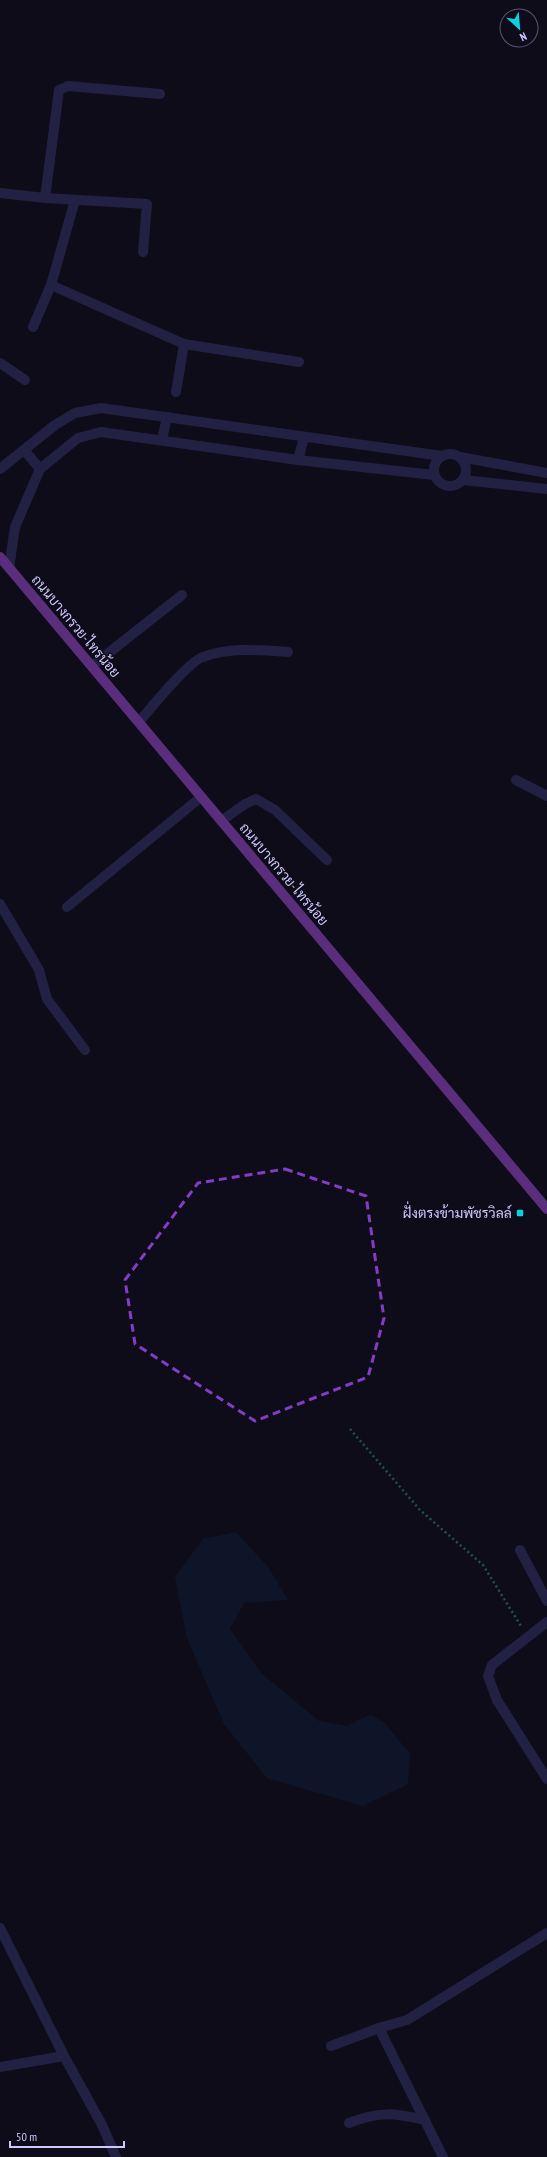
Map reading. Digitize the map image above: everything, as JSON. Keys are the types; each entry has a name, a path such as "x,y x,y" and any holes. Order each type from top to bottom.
{"main road":[{"name":"ถนนบางกรวย-ไทรน้อย","path":"0,557 547,1209"}],"street":[{"path":"45,198 59,90 68,86 160,94"},
{"path":"0,193 45,198 148,204 144,252"},
{"path":"33,327 52,285 76,200"},
{"path":"52,285 184,344 299,362"},
{"path":"176,392 184,344"},
{"path":"0,363 25,380"},
{"path":"0,469 25,451 55,425 75,413 101,408 442,456 454,454 460,457 544,472 543,488 463,480 453,487 447,486 441,484 434,475 434,464 442,456"},
{"path":"162,440 167,417"},
{"path":"9,568 15,527 40,469 78,438 101,432 298,460 434,475"},
{"path":"298,460 304,437"},
{"path":"25,451 40,469"},
{"path":"460,457 466,468 463,480"},
{"path":"92,666 182,595"},
{"path":"139,722 179,676 201,657 244,649 288,652"},
{"path":"516,780 547,796"},
{"path":"67,907 201,797"},
{"path":"221,821 256,799 275,810 327,860"},
{"path":"0,904 39,970 47,999 85,1050"},
{"path":"520,1550 547,1601"},
{"path":"547,1622 492,1665 488,1676 497,1700 547,1779"},
{"path":"0,1928 64,2056 89,2099 116,2157"},
{"path":"331,2046 379,2028 407,2020 547,1933"},
{"path":"379,2028 443,2157"},
{"path":"0,2067 64,2056"},
{"path":"349,2123 377,2114 395,2113 425,2120"}],"path":[{"path":"350,1429 420,1510 483,1565 528,1637"}],"highlighted area":[{"path":"285,1169 366,1196 384,1318 368,1377 255,1421 135,1344 125,1280 198,1183"}],"water":[{"path":"236,1532 268,1567 288,1600 244,1603 230,1629 261,1673 319,1721 347,1726 370,1715 384,1722 410,1754 408,1784 363,1806 267,1778 224,1724 187,1638 175,1577 203,1539"}],"place":[{"name":"ฝั่งตรงข้ามพัชรวิลล์","path":"520,1213"}]}
